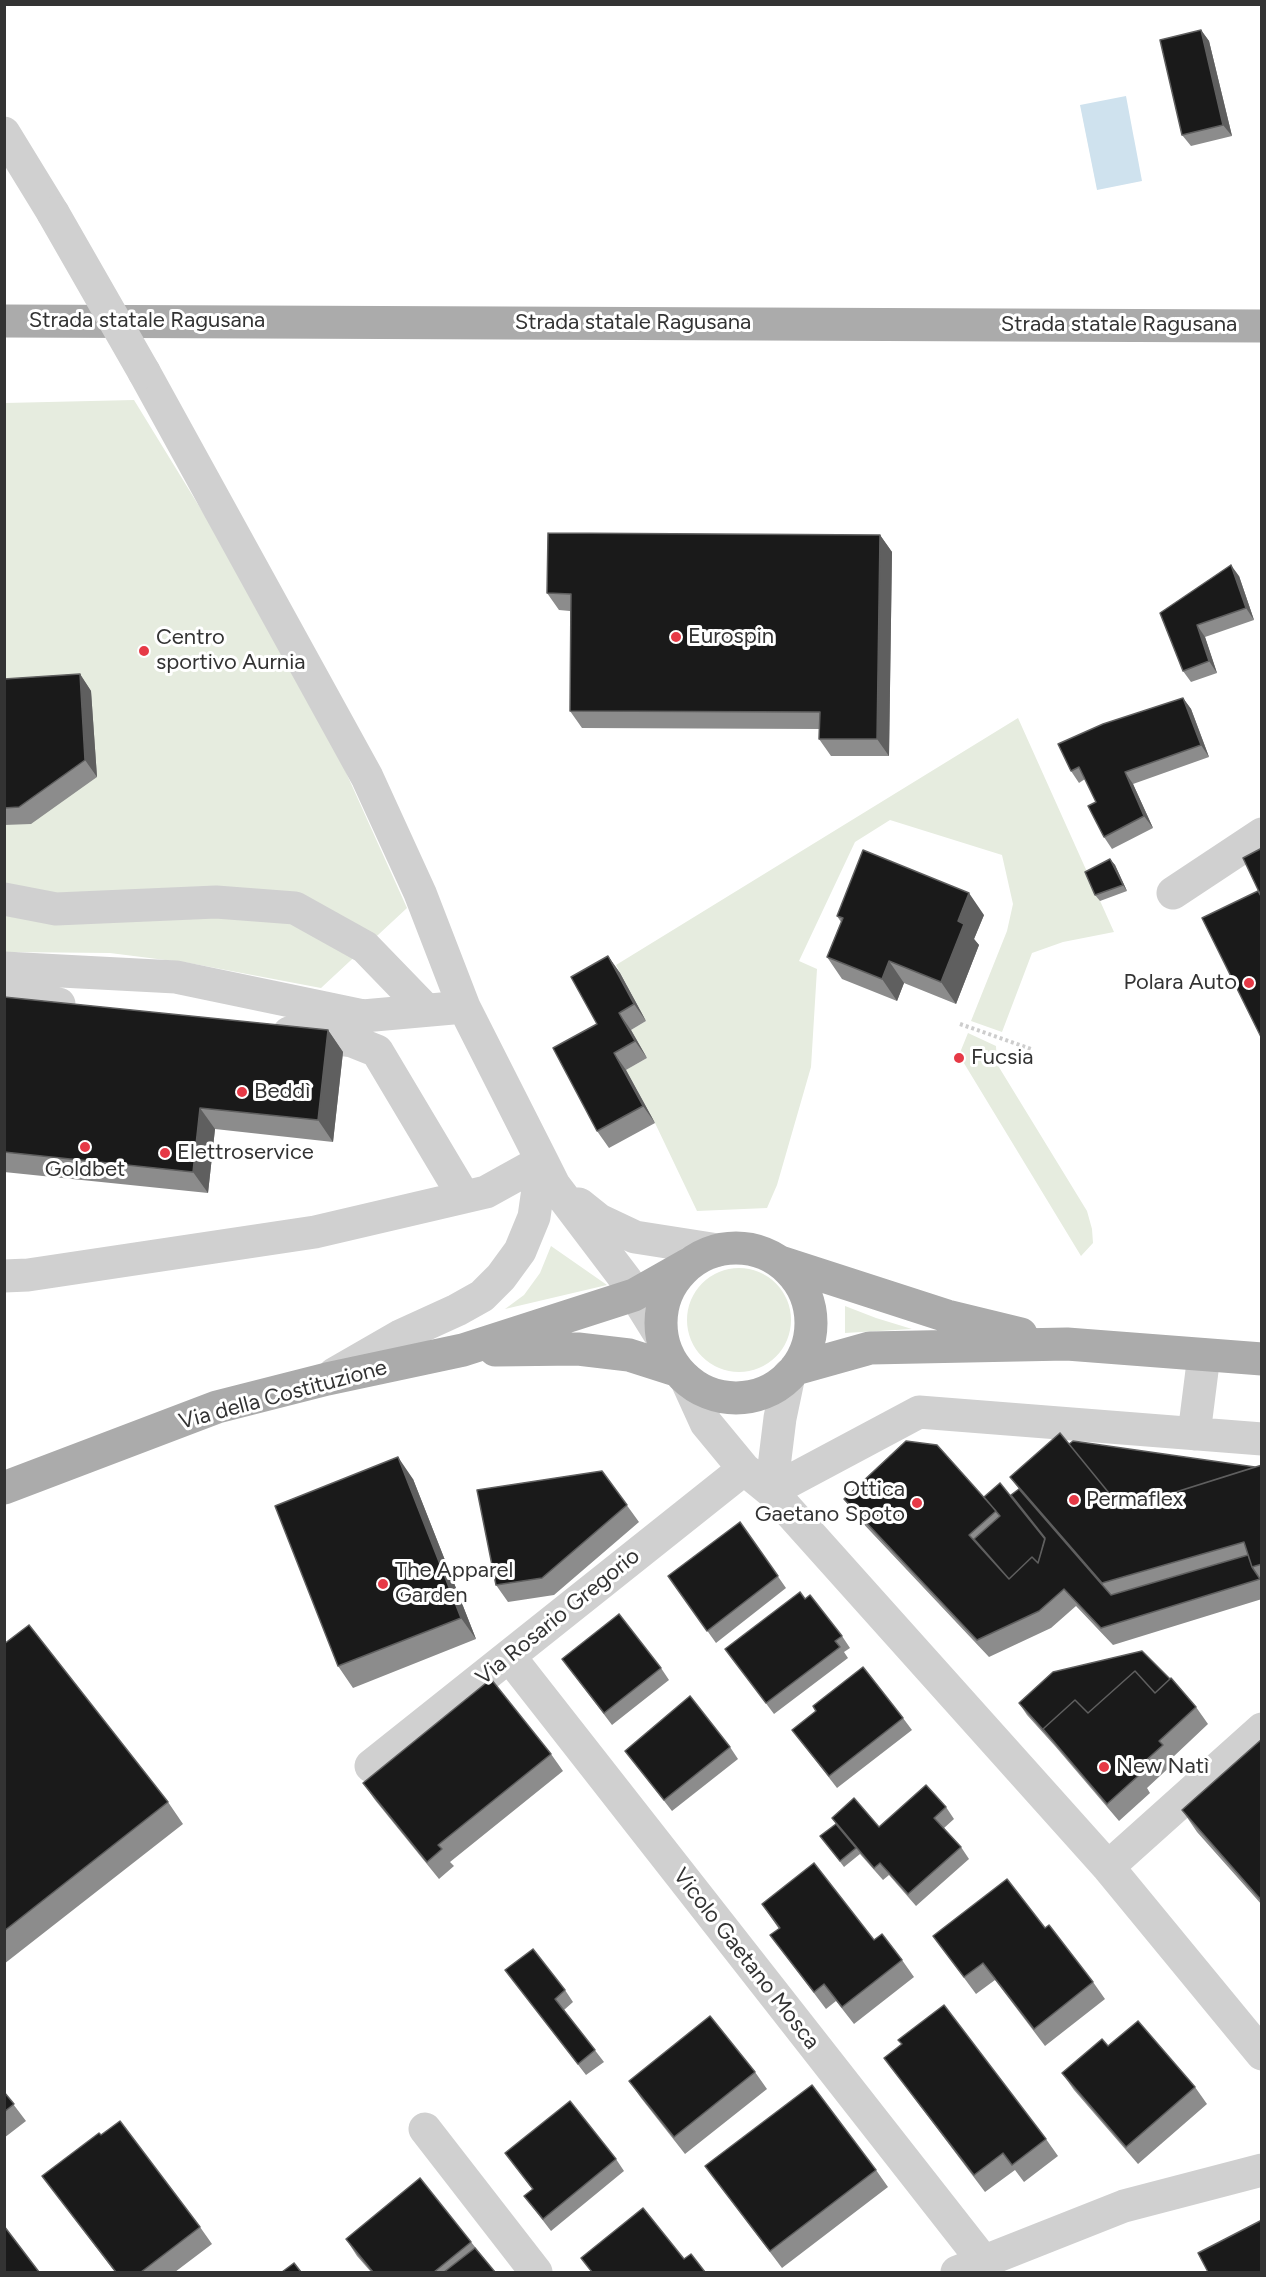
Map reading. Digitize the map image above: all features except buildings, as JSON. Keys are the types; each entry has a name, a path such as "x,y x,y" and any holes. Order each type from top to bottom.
{"main road":[{"name":"Strada statale Ragusana","path":"4,321 1262,326"},
{"path":"463,1350 634,1295 702,1256 718,1250 738,1247 760,1252 779,1262 946,1316 1067,1344"},
{"path":"463,1350 578,1349 629,1355 681,1374 705,1392 727,1398 750,1397 771,1389 792,1372 806,1351 810,1332 810,1311 805,1292 794,1275 779,1262"},
{"path":"681,1374 668,1354 662,1338 660,1318 665,1298 674,1280 687,1265"},
{"path":"792,1372 870,1348 1067,1344 1262,1359"},
{"name":"Via della Costituzione","path":"4,1488 217,1407 327,1378 463,1350"}],"street":[{"path":"4,133 53,213 144,372 367,777 420,893 464,1007 548,1173 626,1280 662,1338"},
{"path":"1173,893 1262,834"},
{"path":"4,899 56,909 216,902 295,908 365,947 426,1010"},
{"path":"4,969 176,977 363,1016 464,1007"},
{"path":"4,997 86,1007"},
{"path":"260,1029 352,1041 377,1051 464,1197"},
{"path":"4,1276 28,1275 315,1232 486,1192 548,1173"},
{"path":"548,1173 599,1220 635,1237 718,1250"},
{"path":"327,1378 400,1336 482,1296 501,1277 520,1251 548,1173"},
{"path":"1194,1434 1204,1355"},
{"path":"771,1491 780,1418 792,1372"},
{"path":"681,1374 706,1423 744,1469 771,1491 1108,1866 1262,2055"},
{"path":"771,1491 919,1412 1262,1439"},
{"name":"Via Rosario Gregorio","path":"371,1766 744,1469"},
{"name":"Vicolo Gaetano Mosca","path":"508,1656 970,2267"},
{"path":"1108,1866 1262,1729"},
{"path":"425,2128 536,2272"},
{"path":"970,2267 1124,2206 1262,2170"}],"path":[{"path":"960,1024 1031,1049"}],"shaded area":[{"name":"Centro sportivo Aurnia","path":"134,400 240,573 326,728 407,908 321,988 189,963 110,953 5,952 5,403"},
{"path":"1018,718 1114,932 1063,942 1032,953 1002,1032 971,1021 1007,931 1013,904 1002,855 890,820 855,842 799,961 817,969 811,1067 777,1185 767,1208 697,1211 655,1123 626,1070 647,1058 631,1030 646,1021 616,965"},
{"path":"968,1033 996,1046 997,1064 1087,1211 1093,1243 1081,1256 959,1055"},
{"path":"551,1246 607,1285 505,1309 524,1295 540,1273"},
{"path":"739,1268 759,1272 768,1277 782,1291 787,1300 791,1320 787,1340 782,1349 768,1363 759,1368 739,1372 719,1368 710,1363 696,1349 691,1340 687,1320 691,1300 696,1291 710,1277 719,1272"},
{"path":"845,1306 876,1318 912,1329 845,1333"}],"water":[{"path":"1126,96 1142,181 1097,190 1080,105"}],"place":[{"name":"Eurospin","path":"676,637"},
{"name":"Centro sportivo Aurnia","path":"144,651"},
{"name":"Polara Auto","path":"1249,983"},
{"name":"Fucsia","path":"959,1058"},
{"name":"Beddì","path":"242,1092"},
{"name":"Goldbet","path":"85,1147"},
{"name":"Elettroservice","path":"165,1153"},
{"name":"Permaflex","path":"1074,1500"},
{"name":"Ottica Gaetano Spoto","path":"917,1503"},
{"name":"The Apparel Garden","path":"383,1584"},
{"name":"New Natì","path":"1104,1767"}]}
